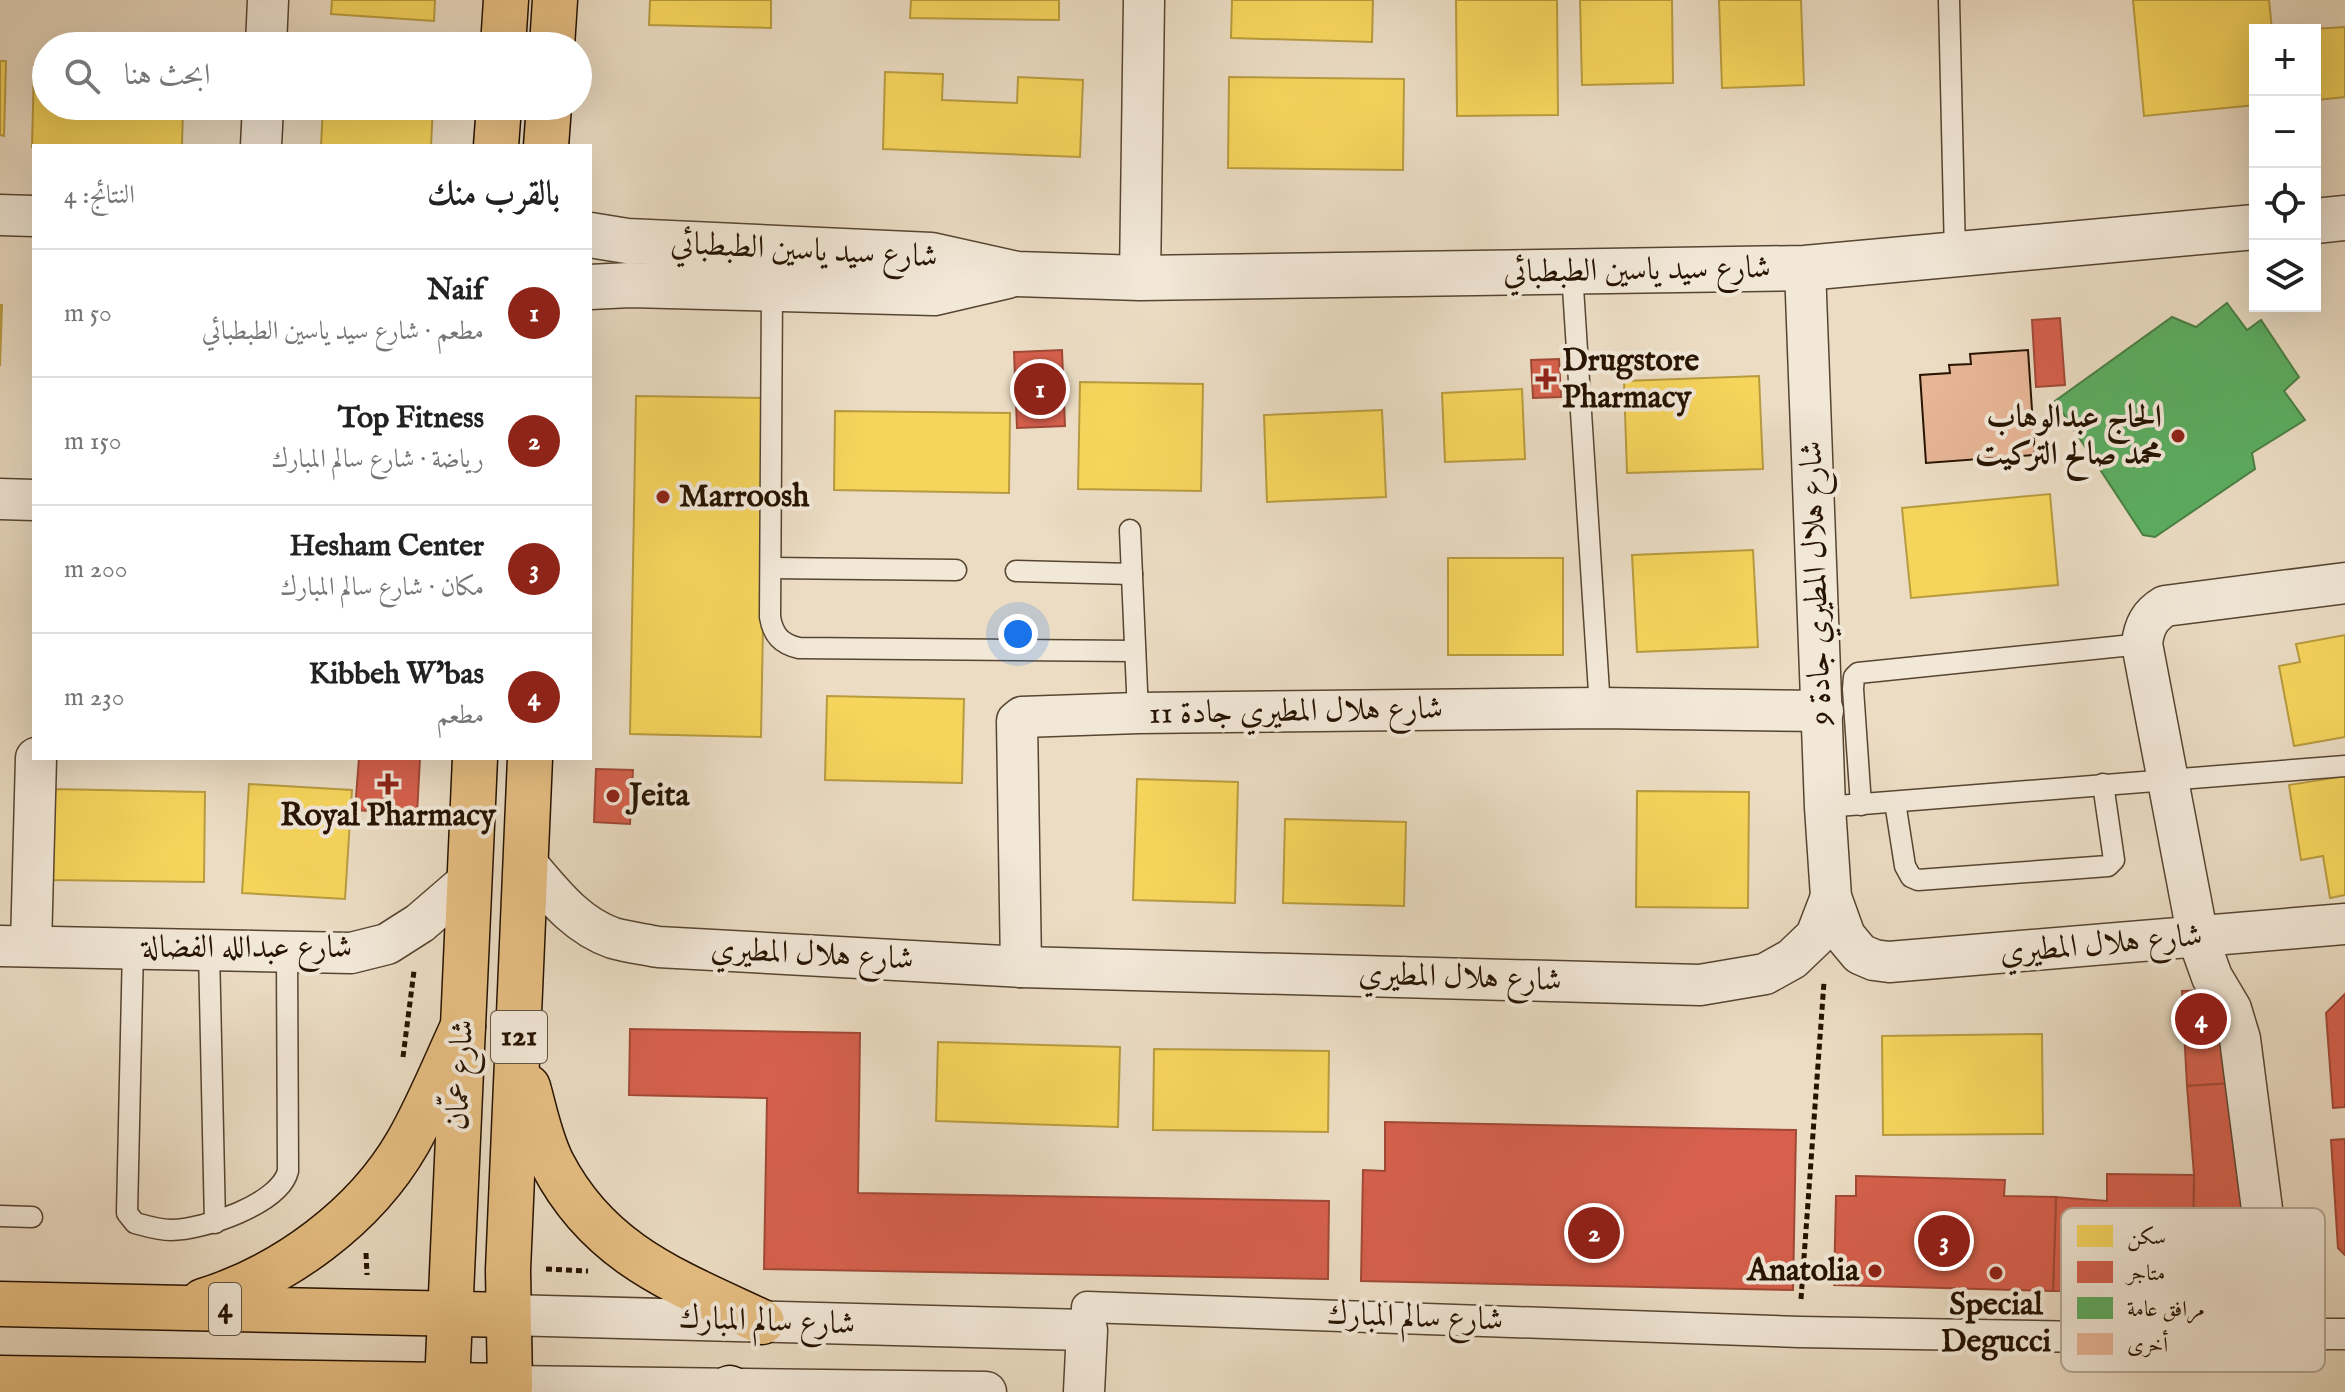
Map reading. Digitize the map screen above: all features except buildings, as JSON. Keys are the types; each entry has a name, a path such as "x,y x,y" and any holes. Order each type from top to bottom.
{"main road":[{"path":"504,32 506,0"},
{"path":"553,32 555,0"},
{"path":"496,144 498,120"},
{"path":"546,144 548,120"},
{"name":"شارع عمّان","path":"447,1388 475,760"},
{"name":"شارع عمّان","path":"510,1389 508,1315 530,760"},
{"path":"180,1308 230,1293 269,1273 318,1241 354,1210 407,1144 463,1026"},
{"path":"518,1050 551,1161 596,1224 620,1248 662,1275 762,1322"},
{"name":"4","path":"0,1304 508,1315"},
{"name":"4","path":"0,1378 141,1386 510,1389"}],"street":[{"path":"267,32 268,0"},
{"path":"1140,278 1144,0"},
{"path":"261,144 262,120"},
{"path":"0,215 32,216"},
{"path":"2321,220 2345,218"},
{"name":"شارع سيد ياسين الطبطبائي","path":"592,235 627,241 931,255 1017,274 1140,278 1805,268 2249,228"},
{"name":"شارع هلال المطيري جادة 9","path":"1805,268 1823,711 1843,806 1831,897"},
{"name":"شارع سيد ياسين الطبطبائي","path":"592,287 630,285 934,293 1017,274"},
{"path":"0,499 32,500"},
{"path":"2262,1208 2240,1039 2231,1009 2212,977 2198,938 2142,644 2146,624 2165,606 2345,583"},
{"name":"شارع هلال المطيري جادة 11","path":"1021,967 1017,721 1024,717 1600,708 1823,711"},
{"path":"15,946 36,760"},
{"name":"شارع هلال المطيري","path":"526,863 566,908 587,925 614,938 658,947 1021,967 1700,985 1765,974 1792,959 1816,936 1831,897"},
{"name":"شارع عبدالله الفضالة","path":"15,946 351,953 387,944 420,923 471,879"},
{"name":"شارع هلال المطيري","path":"1831,897 1845,936 1860,954 1889,962 2345,924"},
{"name":"شارع سالم المبارك","path":"508,1315 1087,1330 1087,1307 1799,1332 2061,1337"},
{"path":"805,1324 789,1329 783,1336 777,1359 784,1374 811,1390"},
{"path":"1084,1392 1087,1330"},
{"name":"شارع سالم المبارك","path":"510,1389 982,1392"}],"lane":[{"path":"1949,0 1955,254"},
{"path":"1572,272 1600,708"},
{"path":"772,289 772,629 788,645 799,648 1135,651"},
{"path":"1130,530 1138,713"},
{"path":"771,568 956,570"},
{"path":"1016,571 1132,574"},
{"path":"2142,644 1858,673 1854,677 1843,806 2345,766"},
{"path":"1895,802 1905,866 1911,877 1918,880 2093,868 2111,866 2114,860 2103,784"},
{"path":"133,947 127,1213 135,1223 169,1230 215,1223 250,1206 282,1186 286,1179 287,954"},
{"path":"209,950 215,1223"},
{"path":"0,1216 32,1217"}],"path":[{"path":"1799,1332 1825,975"}],"place":[{"name":"Drugstore Pharmacy","path":"1546,379"},
{"name":"Naif","path":"1040,389"},
{"name":"الحاج عبدالوهاب محمد صالح التركيت","path":"2178,436"},
{"name":"Marroosh","path":"663,497"},
{"name":"Royal Pharmacy","path":"388,784"},
{"name":"Jeita","path":"613,796"},
{"name":"Kibbeh W'bas","path":"2201,1019"},
{"name":"Top Fitness","path":"1594,1233"},
{"name":"Hesham Center","path":"1944,1241"},
{"name":"Anatolia","path":"1875,1271"},
{"name":"Special Degucci","path":"1996,1273"}]}
